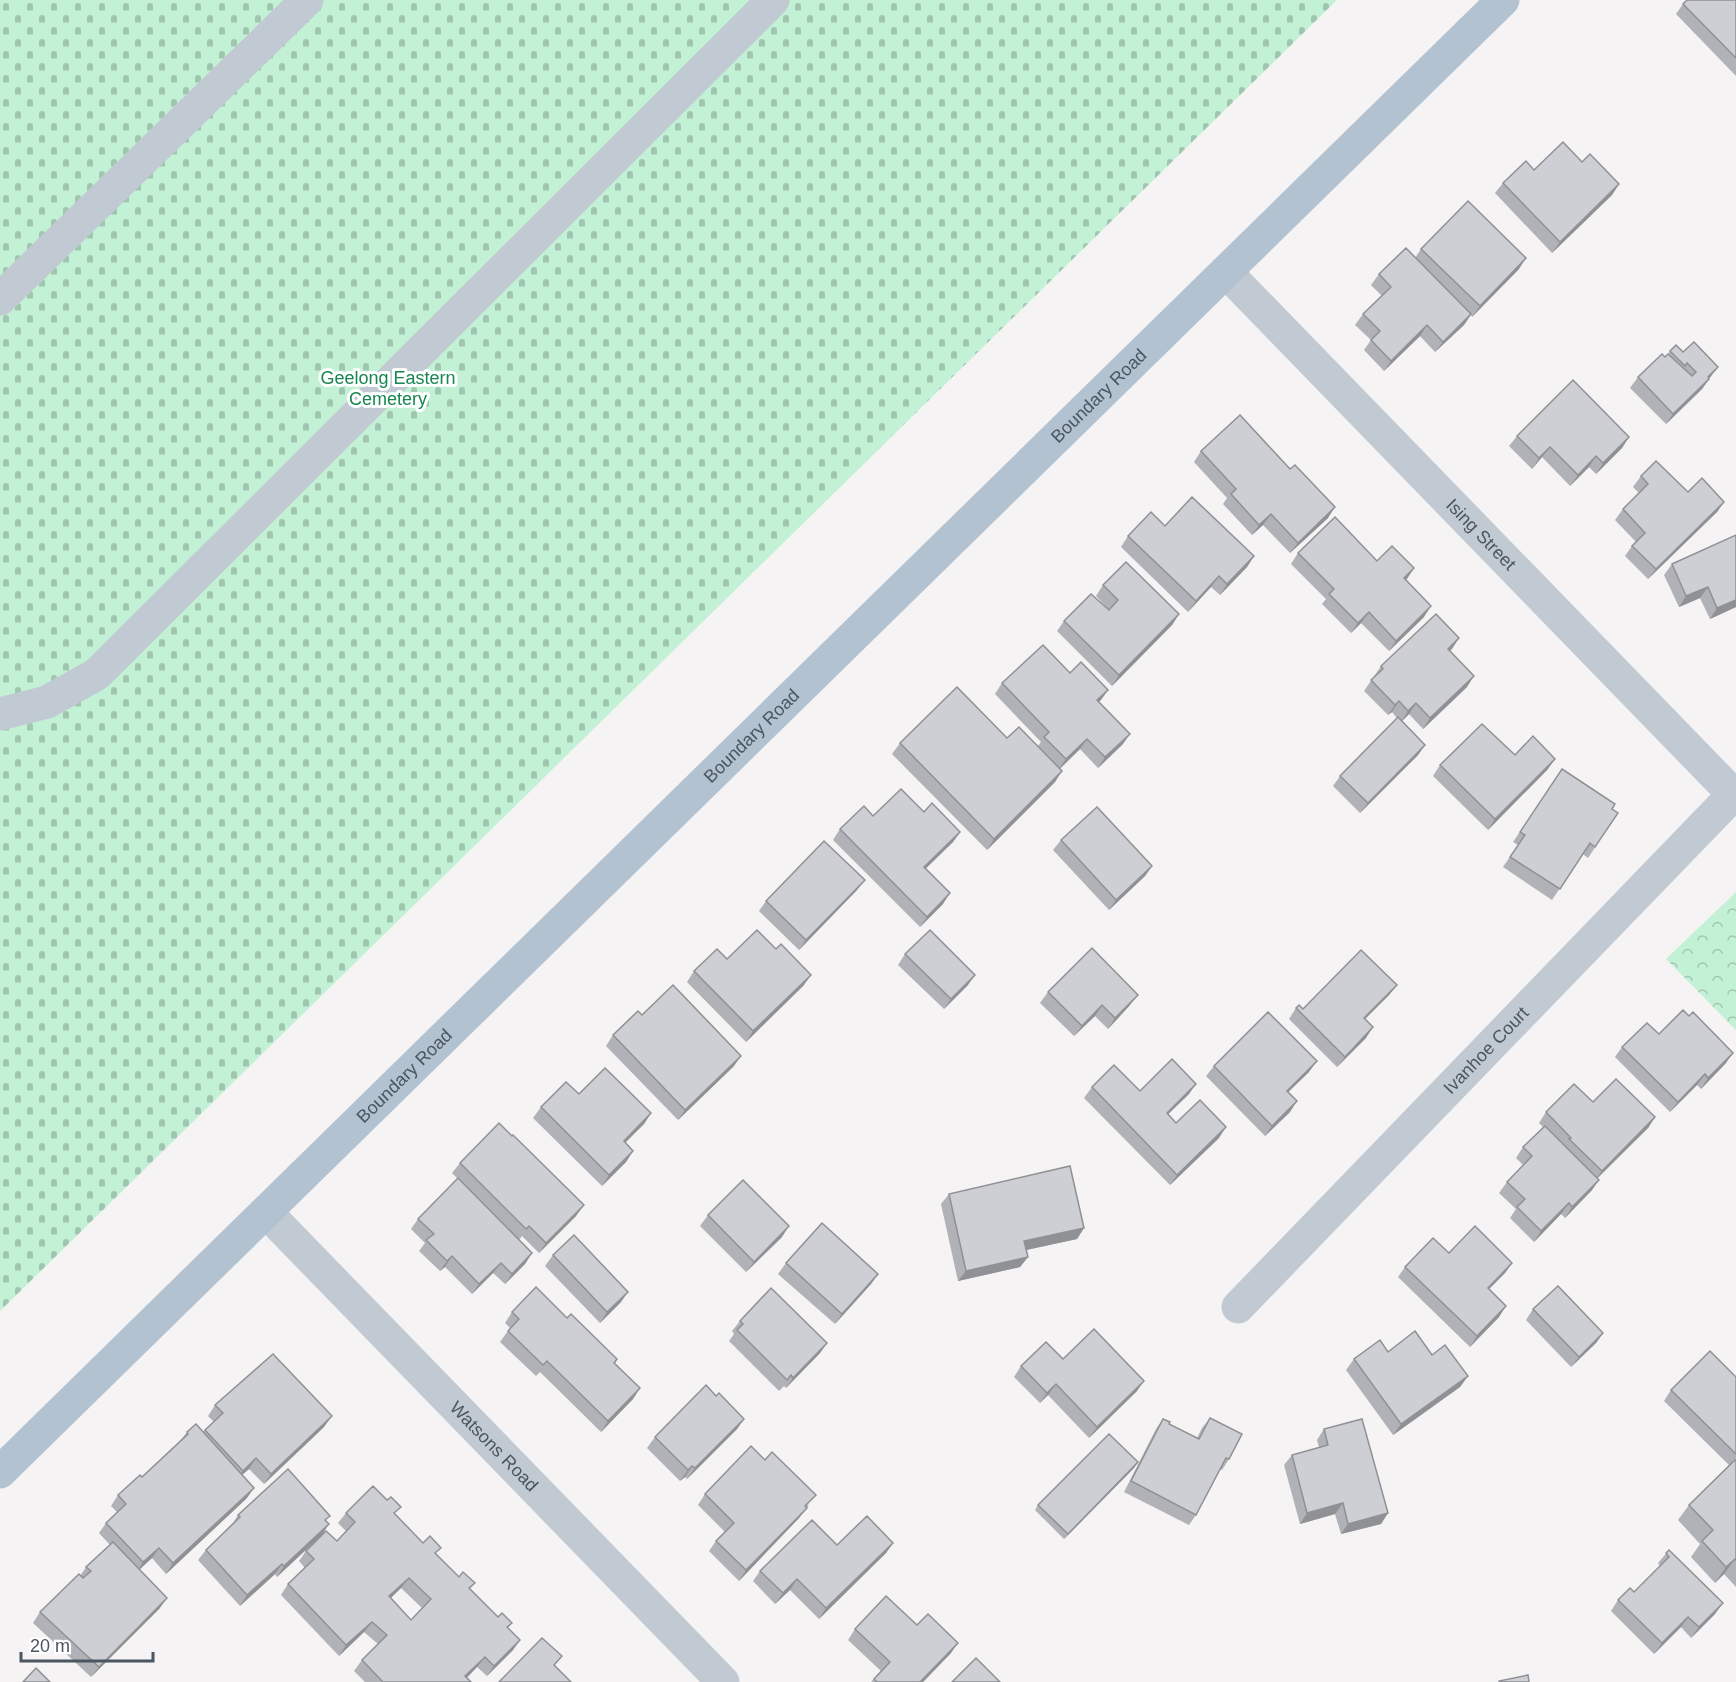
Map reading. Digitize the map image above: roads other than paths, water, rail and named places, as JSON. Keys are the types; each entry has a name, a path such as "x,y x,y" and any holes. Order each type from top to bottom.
{"main road":[{"name":"Boundary Road","path":"0,1472 1503,0"}],"street":[{"path":"0,299 307,0"},
{"path":"0,714 47,702 97,674 773,0"},
{"name":"Ising Street","path":"1226,272 1734,796"},
{"name":"Ivanhoe Court","path":"1239,1306 1734,796"},
{"name":"Watsons Road","path":"266,1212 723,1682"}],"park label":[{"name":"Geelong Eastern Cemetery","path":"388,388"}]}
